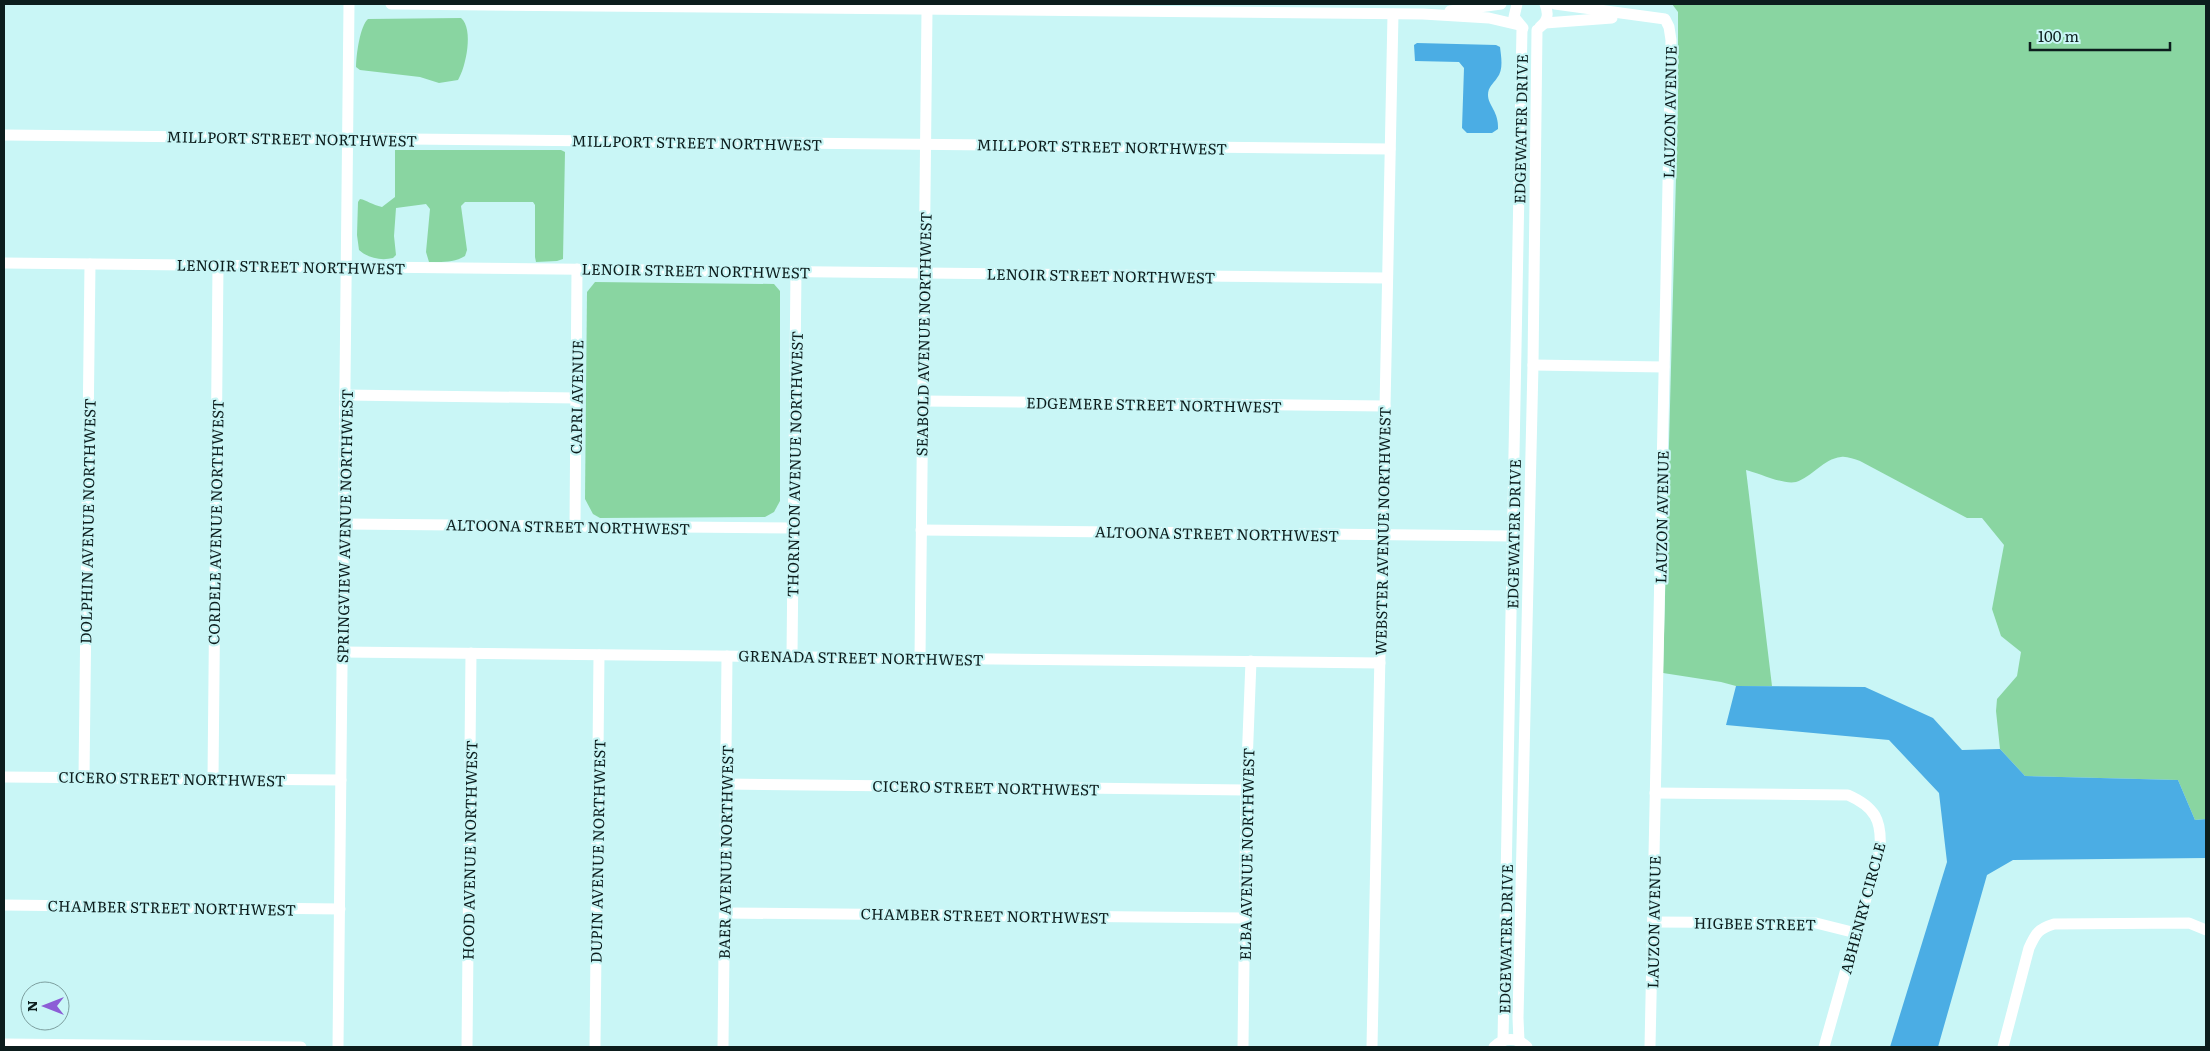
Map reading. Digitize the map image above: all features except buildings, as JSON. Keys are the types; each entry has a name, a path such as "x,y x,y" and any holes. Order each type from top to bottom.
{"street":[{"name":"SPRINGVIEW AVENUE NORTHWEST","path":"338,1047 349,4"},
{"path":"391,4 802,6 927,10 1393,14 1424,14 1501,4"},
{"name":"EDGEWATER DRIVE","path":"1496,1045 1513,536 1520,26 1514,17 1517,4"},
{"name":"EDGEWATER DRIVE","path":"1523,1044 1518,998 1541,27 1548,14 1545,4"},
{"name":"LAUZON AVENUE","path":"1555,4 1665,19 1669,27 1671,40 1650,1047"},
{"name":"SEABOLD AVENUE NORTHWEST","path":"920,658 927,10"},
{"name":"WEBSTER AVENUE NORTHWEST","path":"1372,1047 1393,14"},
{"name":"LAUZON AVENUE","path":"1424,14 1489,18 1520,26 1541,27 1633,16"},
{"name":"MILLPORT STREET NORTHWEST","path":"4,135 1390,149"},
{"name":"LENOIR STREET NORTHWEST","path":"4,263 1387,278"},
{"name":"DOLPHIN AVENUE NORTHWEST","path":"84,778 90,264"},
{"name":"CORDELE AVENUE NORTHWEST","path":"213,779 218,265"},
{"name":"CAPRI AVENUE","path":"575,526 577,269"},
{"name":"THORNTON AVENUE NORTHWEST","path":"792,656 796,271"},
{"path":"1533,366 1664,367"},
{"path":"345,395 576,398"},
{"name":"EDGEMERE STREET NORTHWEST","path":"923,401 1385,406"},
{"name":"ALTOONA STREET NORTHWEST","path":"344,524 793,528"},
{"name":"ALTOONA STREET NORTHWEST","path":"921,530 1513,536"},
{"name":"GRENADA STREET NORTHWEST","path":"342,652 1380,663"},
{"name":"HOOD AVENUE NORTHWEST","path":"467,1047 471,653"},
{"name":"DUPIN AVENUE NORTHWEST","path":"595,1047 599,654"},
{"name":"BAER AVENUE NORTHWEST","path":"723,1047 727,656"},
{"name":"ELBA AVENUE NORTHWEST","path":"1243,1047 1246,790 1251,661"},
{"name":"CICERO STREET NORTHWEST","path":"4,777 341,780"},
{"name":"CICERO STREET NORTHWEST","path":"726,784 1246,790"},
{"name":"ABHENRY CIRCLE","path":"1655,793 1848,795 1861,801 1872,811 1879,823 1881,836 1877,861 1824,1047"},
{"name":"CHAMBER STREET NORTHWEST","path":"4,905 340,908"},
{"name":"CHAMBER STREET NORTHWEST","path":"725,913 1245,918"},
{"name":"HIGBEE STREET","path":"1653,922 1816,923 1856,932"},
{"path":"2003,1047 2029,948 2036,933 2044,927 2054,924 2189,923 2206,930"},
{"path":"4,1044 301,1047"},
{"path":"1496,1045 1523,1044"}],"green space":[{"path":"1672,4 2206,4 2206,819 2195,820 2178,780 2025,776 2000,749 1996,711 1997,699 2017,676 2021,652 2001,636 1992,609 2004,545 1982,518 1967,518 1860,461 1850,458 1835,458 1796,482 1778,480 1746,470 1772,686 1736,686 1663,673 1678,101 1678,12"},
{"path":"461,18 465,23 468,39 466,58 458,80 439,83 420,77 360,70 356,67 361,34 368,19"},
{"path":"395,150 561,150 565,152 563,259 536,262 535,205 533,202 465,202 461,206 467,250 465,256 457,260 429,262 426,252 430,209 426,204 396,208 394,236 396,255 393,258 379,259 363,253 359,250 357,235 358,202 360,199 365,200 382,207 395,197"},
{"path":"595,282 774,284 780,291 780,501 774,512 765,517 600,518 593,514 585,499 587,292"}],"water":[{"path":"1417,43 1496,45 1500,47 1501,71 1488,92 1488,99 1497,118 1498,129 1492,133 1467,133 1462,128 1464,68 1459,62 1415,61 1414,45"},
{"path":"1736,686 1865,687 1933,718 1962,750 2000,749 2025,776 2178,780 2195,820 2206,819 2206,858 2013,860 1987,875 1938,1047 1890,1047 1947,862 1939,793 1889,740 1726,725"}]}
